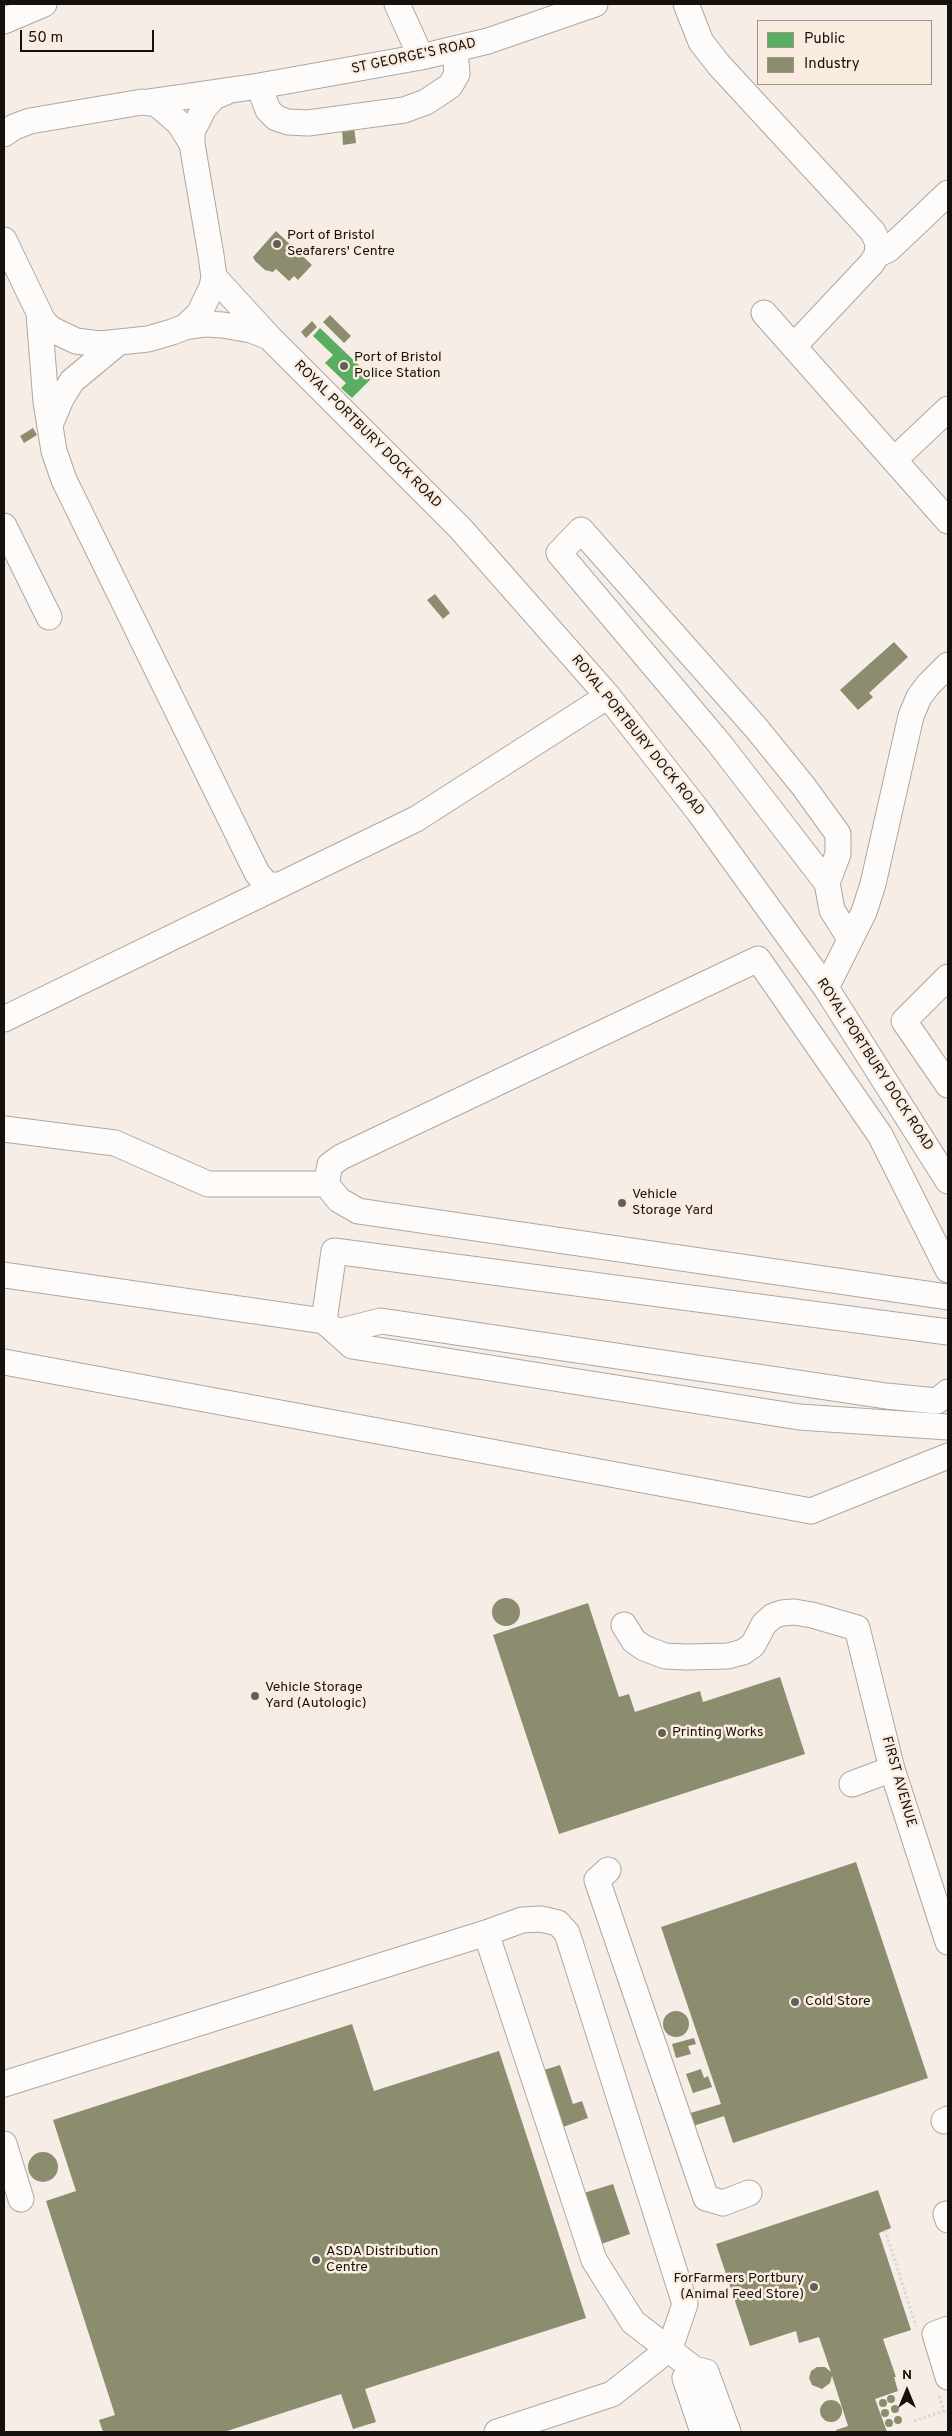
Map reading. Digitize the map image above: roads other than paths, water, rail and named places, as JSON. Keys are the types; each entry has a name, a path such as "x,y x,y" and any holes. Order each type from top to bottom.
{"street":[{"path":"4,21 44,4"},
{"path":"397,4 421,57"},
{"name":"ST GEORGE'S ROAD","path":"5,132 30,121 260,86 421,57 488,41 595,4"},
{"path":"686,4 701,42 719,65 873,232 878,243 877,255 871,264 794,346"},
{"path":"260,86 268,110 276,118 288,122 308,123 404,110 426,102 450,86 457,74 455,49"},
{"name":"ST GEORGE'S ROAD","path":"192,144 194,125 204,108 214,97 228,91"},
{"path":"148,102 156,104 172,115 192,144 214,277 204,306 193,321 185,327"},
{"path":"877,255 889,249 948,192"},
{"path":"4,240 14,285 51,329 76,341 100,344 119,342 161,336 185,327 205,324 251,330 270,337"},
{"name":"ROYAL PORTBURY DOCK ROAD","path":"214,277 270,337 460,528 608,696 699,812 826,988 948,1181"},
{"path":"764,313 948,521"},
{"path":"39,314 50,425 54,451 64,480 257,873 267,885 280,885"},
{"path":"50,425 61,399 72,381 119,342"},
{"path":"894,460 948,410"},
{"path":"4,526 49,617"},
{"path":"827,883 838,854 838,834 804,788 736,705 582,530 559,553 719,743 827,883 832,910 850,939"},
{"path":"826,988 864,912 874,884 911,716 924,691 948,665"},
{"path":"4,1019 416,819 608,696"},
{"path":"719,743 724,736 730,710 736,705"},
{"path":"326,1184 330,1166 341,1156 758,959 880,1135 948,1270"},
{"path":"948,977 904,1020 948,1085"},
{"path":"4,1129 115,1143 208,1184 326,1184"},
{"path":"326,1184 339,1200 358,1211 948,1297"},
{"path":"330,1326 334,1251 948,1332"},
{"path":"4,1276 330,1326 382,1321 886,1396 937,1401 948,1392"},
{"path":"330,1326 352,1346 780,1414 948,1427"},
{"path":"4,1362 811,1511 948,1456"},
{"name":"FIRST AVENUE","path":"624,1625 634,1641 644,1648 665,1656 687,1658 728,1656 743,1652 753,1645 764,1624 773,1616 782,1613 794,1612 857,1628 892,1769 942,1901 948,1942"},
{"path":"852,1784 892,1769"},
{"path":"608,1870 597,1880 706,2198 723,2203 748,2192"},
{"path":"4,2084 486,1933 522,1920 542,1919 558,1924 567,1933 685,2304 670,2348 612,2394 497,2432"},
{"path":"486,1933 594,2260 633,2322 670,2348 694,2369 706,2372 728,2432"},
{"path":"4,2146 21,2199"},
{"path":"948,2329 935,2334 948,2378"},
{"path":"694,2369 686,2378 703,2432"}],"place":[{"name":"Port of Bristol Seafarers' Centre","path":"277,244"},
{"name":"Port of Bristol Police Station","path":"344,366"},
{"name":"Vehicle Storage Yard","path":"622,1203"},
{"name":"Vehicle Storage Yard (Autologic)","path":"255,1696"},
{"name":"Printing Works","path":"662,1733"},
{"name":"Cold Store","path":"795,2002"},
{"name":"ASDA Distribution Centre","path":"316,2260"},
{"name":"ForFarmers Portbury (Animal Feed Store)","path":"814,2287"}]}
